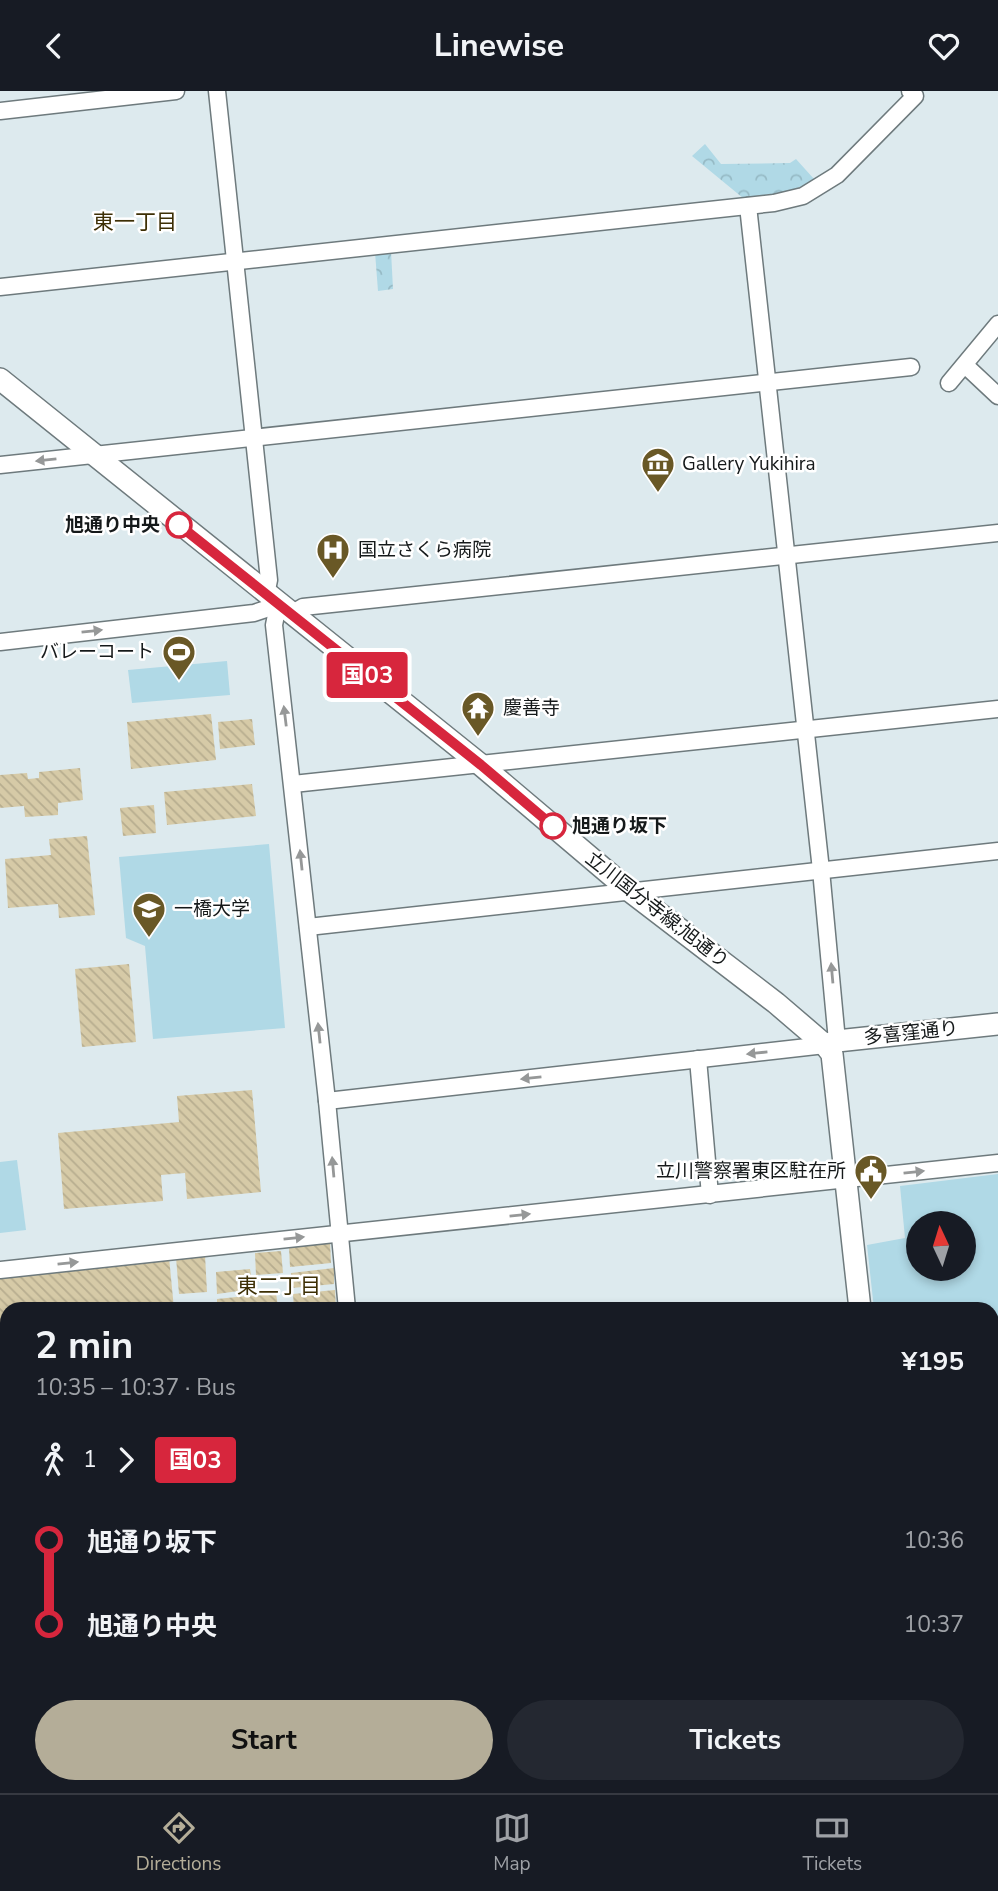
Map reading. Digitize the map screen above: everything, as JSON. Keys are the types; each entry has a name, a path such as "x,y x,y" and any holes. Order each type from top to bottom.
{"main road":[{"name":"立川国分寺線;旭通り","path":"0,379 278,605 481,765 631,892 831,1043"},
{"name":"多喜窪通り","path":"831,1043 998,1024"},
{"path":"831,1043 859,1302"}],"street":[{"path":"0,111 89,96 176,91"},
{"path":"217,91 269,580 278,605 274,625 327,1101 346,1302"},
{"path":"0,287 748,207 803,196 837,175 917,93"},
{"path":"327,1101 831,1043 821,870 748,207"},
{"path":"950,383 998,324"},
{"path":"0,465 911,366"},
{"path":"966,366 998,396"},
{"path":"0,642 254,614 278,605 303,607 998,533"},
{"path":"293,784 998,709"},
{"path":"308,927 998,851"},
{"path":"698,1059 710,1195"},
{"path":"0,1270 998,1163"}],"green space":[{"path":"705,144 721,164 790,163 796,159 814,179 789,191 743,198 692,156"},
{"path":"391,251 393,289 378,291 375,252"},
{"name":"バレーコート","path":"227,661 230,695 132,703 128,670"},
{"path":"269,844 285,1028 153,1039 145,946 126,938 119,857"},
{"path":"17,1160 26,1230 0,1233 0,1162"},
{"path":"998,1174 998,1302 873,1302 867,1245 905,1238 900,1186"}],"building":[{"path":"211,714 216,760 131,769 127,722"},
{"path":"252,719 255,745 220,749 218,722"},
{"path":"80,768 83,800 58,803 58,815 25,817 24,806 0,808 0,775 27,773 28,779 39,778 39,772"},
{"path":"252,784 256,816 167,825 164,792"},
{"path":"154,805 156,833 123,836 120,808"},
{"path":"87,836 95,915 59,918 58,904 8,908 5,859 51,855 49,839"},
{"path":"129,964 136,1042 82,1047 75,969"},
{"path":"252,1090 261,1192 187,1199 185,1173 161,1175 163,1201 64,1209 58,1133 179,1122 177,1096"},
{"path":"330,1242 331,1263 290,1267 289,1248"},
{"path":"281,1251 283,1273 256,1275 255,1253"},
{"path":"205,1255 207,1292 179,1294 176,1257"},
{"path":"169,1257 173,1302 0,1302 0,1276"},
{"path":"334,1268 334,1284 292,1288 291,1273"},
{"path":"250,1269 253,1289 217,1294 216,1272"},
{"path":"335,1290 336,1302 294,1302 293,1294"},
{"path":"276,1293 277,1302 217,1302 217,1299"}],"bus line":[{"name":"国03","path":"179,525 481,765 553,826"}],"place":[{"name":"Gallery Yukihira","path":"658,494"},
{"name":"旭通り中央","path":"179,525"},
{"name":"国立さくら病院","path":"333,580"},
{"name":"バレーコート","path":"179,682"},
{"name":"慶善寺","path":"478,738"},
{"name":"旭通り坂下","path":"553,826"},
{"name":"一橋大学","path":"149,939"},
{"name":"立川警察署東区駐在所","path":"871,1201"}],"district":[{"name":"東一丁目","path":"135,222"},
{"name":"東二丁目","path":"279,1286"}]}
